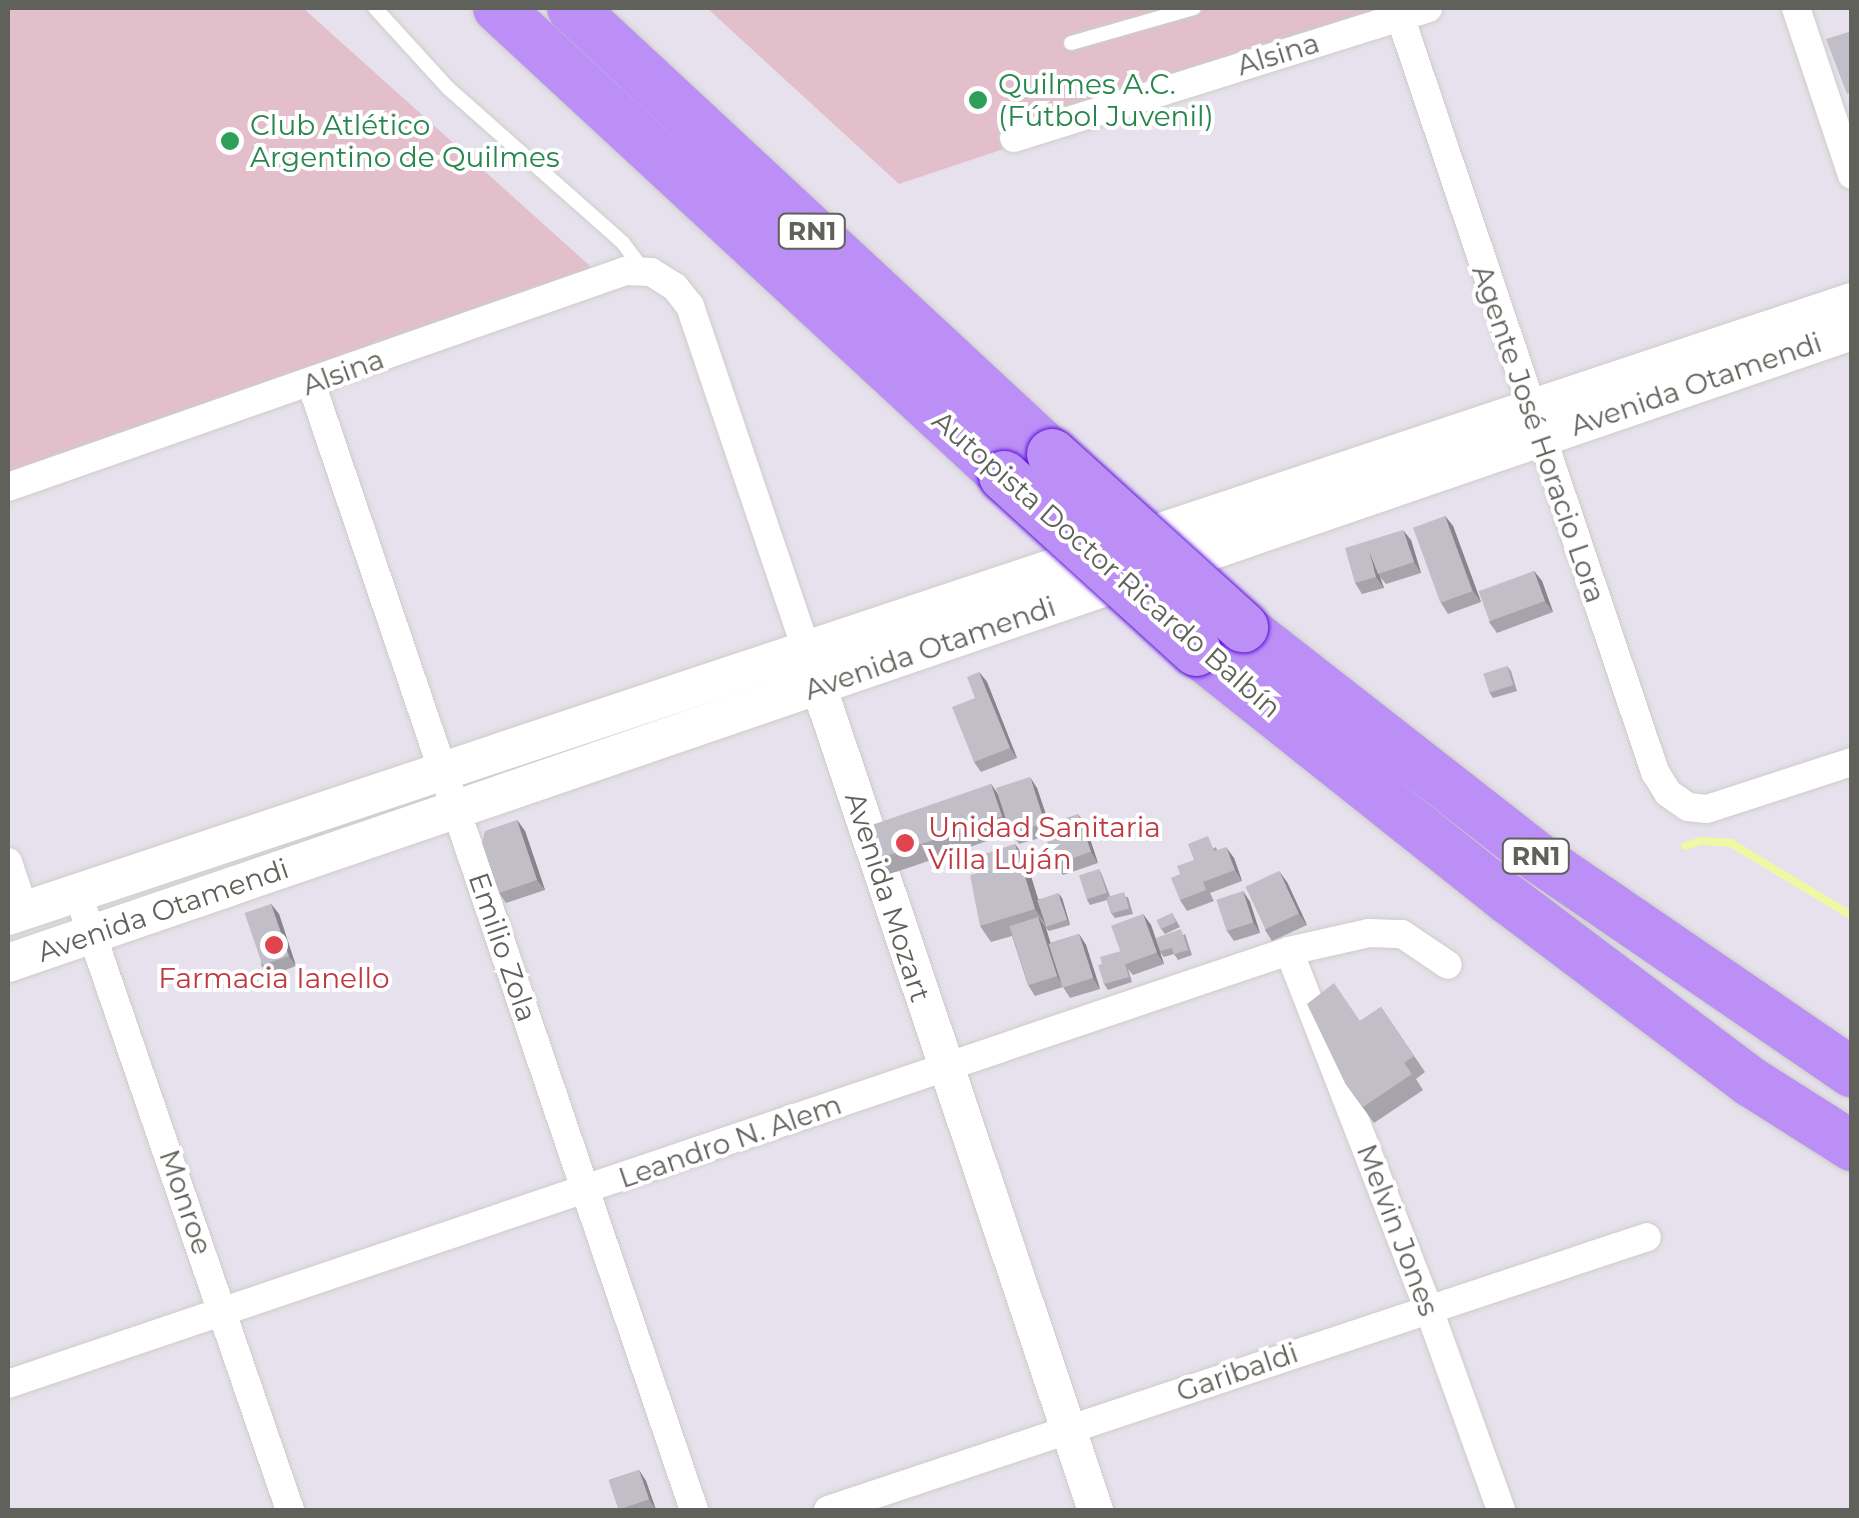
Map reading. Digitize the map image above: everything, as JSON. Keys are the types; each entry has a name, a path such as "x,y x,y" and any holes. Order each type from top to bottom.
{"highway":[{"name":"Autopista Doctor Ricardo Balbín","path":"498,8 1196,651 1508,899 1751,1082 1852,1146"},
{"name":"Autopista Doctor Ricardo Balbín","path":"572,8 1243,627 1540,859 1852,1073"},
{"path":"1751,1082 1852,1158"}],"main road":[{"name":"Avenida Otamendi","path":"16,913 444,774 812,669 1535,424 1852,302"},
{"name":"Avenida Otamendi","path":"1535,424 1852,331"},
{"name":"Avenida Otamendi","path":"8,964 456,810 812,669"}],"street":[{"name":"Alsina","path":"1014,138 1398,12 1428,8"},
{"path":"1796,8 1852,175"},
{"name":"Agente José Horacio Lora","path":"1398,12 1655,772 1668,793 1688,807 1722,804 1852,762"},
{"name":"Alsina","path":"8,487 625,270 644,271"},
{"name":"Avenida Mozart","path":"644,271 675,287 690,306 1095,1510"},
{"name":"Emilio Zola","path":"311,383 694,1510"},
{"path":"8,862 16,913"},
{"name":"Monroe","path":"78,894 290,1510"},
{"name":"Leandro N. Alem","path":"8,1384 1289,951 1369,933 1402,934 1448,965"},
{"name":"Melvin Jones","path":"1289,951 1428,1307 1501,1510"},
{"name":"Garibaldi","path":"828,1510 1647,1236"}],"lane":[{"path":"376,8 448,88 623,243 644,271"},
{"path":"1071,43 1194,8"}],"shaded area":[{"name":"Club Atlético Argentino de Quilmes","path":"8,8 303,8 600,275 8,476"},
{"name":"Quilmes A.C. (Fútbol Juvenil)","path":"707,8 1426,8 899,184"}],"building":[{"path":"1852,31 1852,92 1847,94 1826,39"},
{"path":"1445,516 1472,591 1440,603 1413,528"},
{"path":"1403,530 1414,562 1378,574 1368,548 1376,577 1355,583 1345,548"},
{"path":"1534,571 1545,601 1490,621 1479,591"},
{"path":"1507,666 1513,685 1489,693 1483,674"},
{"path":"979,672 1010,748 974,762 952,707 975,698 967,677"},
{"path":"1030,777 1045,823 1011,834 996,788"},
{"path":"991,784 1002,816 876,859 865,827"},
{"path":"1078,814 1091,852 1055,864 1042,826"},
{"path":"517,820 537,880 499,893 482,843 485,831"},
{"path":"1208,836 1214,851 1226,847 1235,870 1203,882 1206,890 1180,900 1171,878 1180,874 1177,866 1194,860 1188,844"},
{"path":"1015,844 1035,909 980,926 970,875 989,870 984,854"},
{"path":"1099,869 1107,893 1087,899 1079,875"},
{"path":"1279,871 1299,914 1265,929 1245,887"},
{"path":"1243,891 1253,922 1227,931 1216,900"},
{"path":"1124,892 1129,908 1112,914 1107,897"},
{"path":"1058,893 1067,919 1046,927 1037,900"},
{"name":"Farmacia Ianello","path":"271,904 289,956 262,965 245,913"},
{"path":"1172,913 1176,922 1161,929 1156,920"},
{"path":"1143,914 1157,953 1125,964 1111,926"},
{"path":"1038,917 1057,976 1029,985 1009,926"},
{"path":"1181,929 1188,950 1174,954 1172,948 1160,951 1156,938"},
{"path":"1079,934 1093,978 1063,988 1049,944"},
{"path":"1121,951 1129,977 1104,984 1098,965 1102,964 1100,957"},
{"path":"1334,983 1360,1021 1381,1007 1414,1056 1404,1063 1412,1074 1363,1107 1345,1083 1307,1004"},
{"path":"639,1470 649,1499 619,1510 609,1480"}],"waterway":[{"path":"1685,846 1701,841 1731,843 1852,916"}],"place":[{"name":"Quilmes A.C. (Fútbol Juvenil)","path":"978,100"},
{"name":"Club Atlético Argentino de Quilmes","path":"230,141"},
{"name":"Unidad Sanitaria Villa Luján","path":"905,843"},
{"name":"Farmacia Ianello","path":"274,945"}]}
